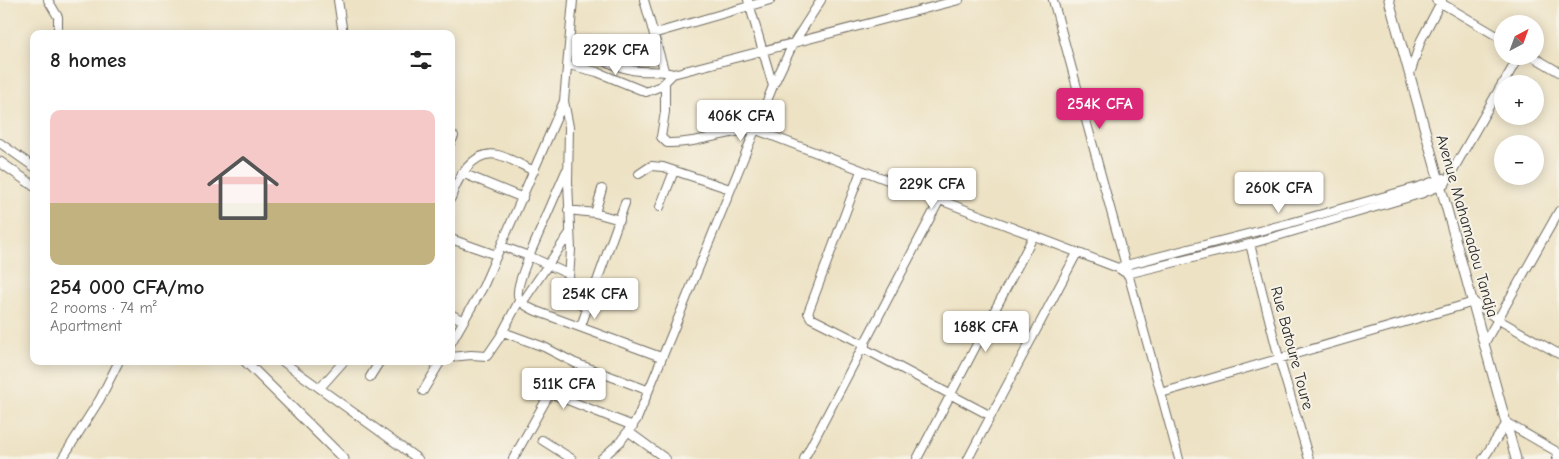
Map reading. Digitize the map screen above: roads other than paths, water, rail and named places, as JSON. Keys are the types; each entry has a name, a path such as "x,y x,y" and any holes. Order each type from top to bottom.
{"main road":[{"name":"Avenue Mahamadou Tandja","path":"1389,0 1442,181 1516,459"},
{"path":"0,162 30,183"},
{"path":"248,365 344,459"}],"street":[{"path":"48,0 58,17 58,30"},
{"path":"338,0 342,30"},
{"path":"455,336 483,287 564,101 569,65 573,0"},
{"path":"644,0 664,70"},
{"path":"654,36 656,33 749,3 770,0"},
{"path":"601,459 631,429 773,86 793,44 821,0"},
{"path":"569,65 598,72 646,92 665,83 674,74 959,0"},
{"path":"1053,0 1121,267 1127,274 1179,459"},
{"path":"1410,74 1421,40 1440,1 1494,34"},
{"path":"749,3 773,86"},
{"path":"570,47 630,70 648,72 664,70 674,74"},
{"path":"1544,63 1559,72"},
{"path":"665,83 665,112 661,137 667,143 678,143 726,133 754,130 1033,237 1121,267 1442,181"},
{"path":"1127,274 1250,244 1380,206 1442,181 1494,98"},
{"path":"564,101 570,127 568,210 571,250 568,294 586,309"},
{"path":"0,143 30,164"},
{"path":"455,189 462,173 468,166 489,155 498,155 534,171"},
{"path":"638,174 651,166 674,171 730,190"},
{"path":"520,302 518,290 529,256 568,168"},
{"path":"660,207 674,171"},
{"path":"861,171 808,313 811,318 991,416"},
{"path":"462,173 523,198"},
{"path":"595,213 602,190"},
{"path":"1378,198 1380,206"},
{"path":"804,459 939,201"},
{"path":"581,326 625,203"},
{"path":"568,210 595,213 620,220"},
{"path":"1484,344 1497,319 1556,222 1559,211"},
{"path":"455,356 471,354 487,356 520,302 569,234"},
{"path":"918,459 1033,237"},
{"path":"455,240 496,255"},
{"name":"Rue Batoure Toure","path":"1250,244 1279,358 1309,459"},
{"path":"501,246 529,256 568,274"},
{"path":"968,459 1077,253"},
{"path":"520,302 542,314 581,326 661,357"},
{"path":"1161,392 1474,302 1497,319 1559,354"},
{"path":"455,316 463,321"},
{"path":"503,332 544,348 575,363 647,390"},
{"path":"62,459 96,405 117,365"},
{"path":"288,365 418,459"},
{"path":"320,388 340,365"},
{"path":"370,377 378,365"},
{"path":"423,392 439,365"},
{"path":"513,459 550,393 631,429 666,459"},
{"path":"1483,459 1507,423 1559,457"},
{"path":"542,440 572,459"}]}
